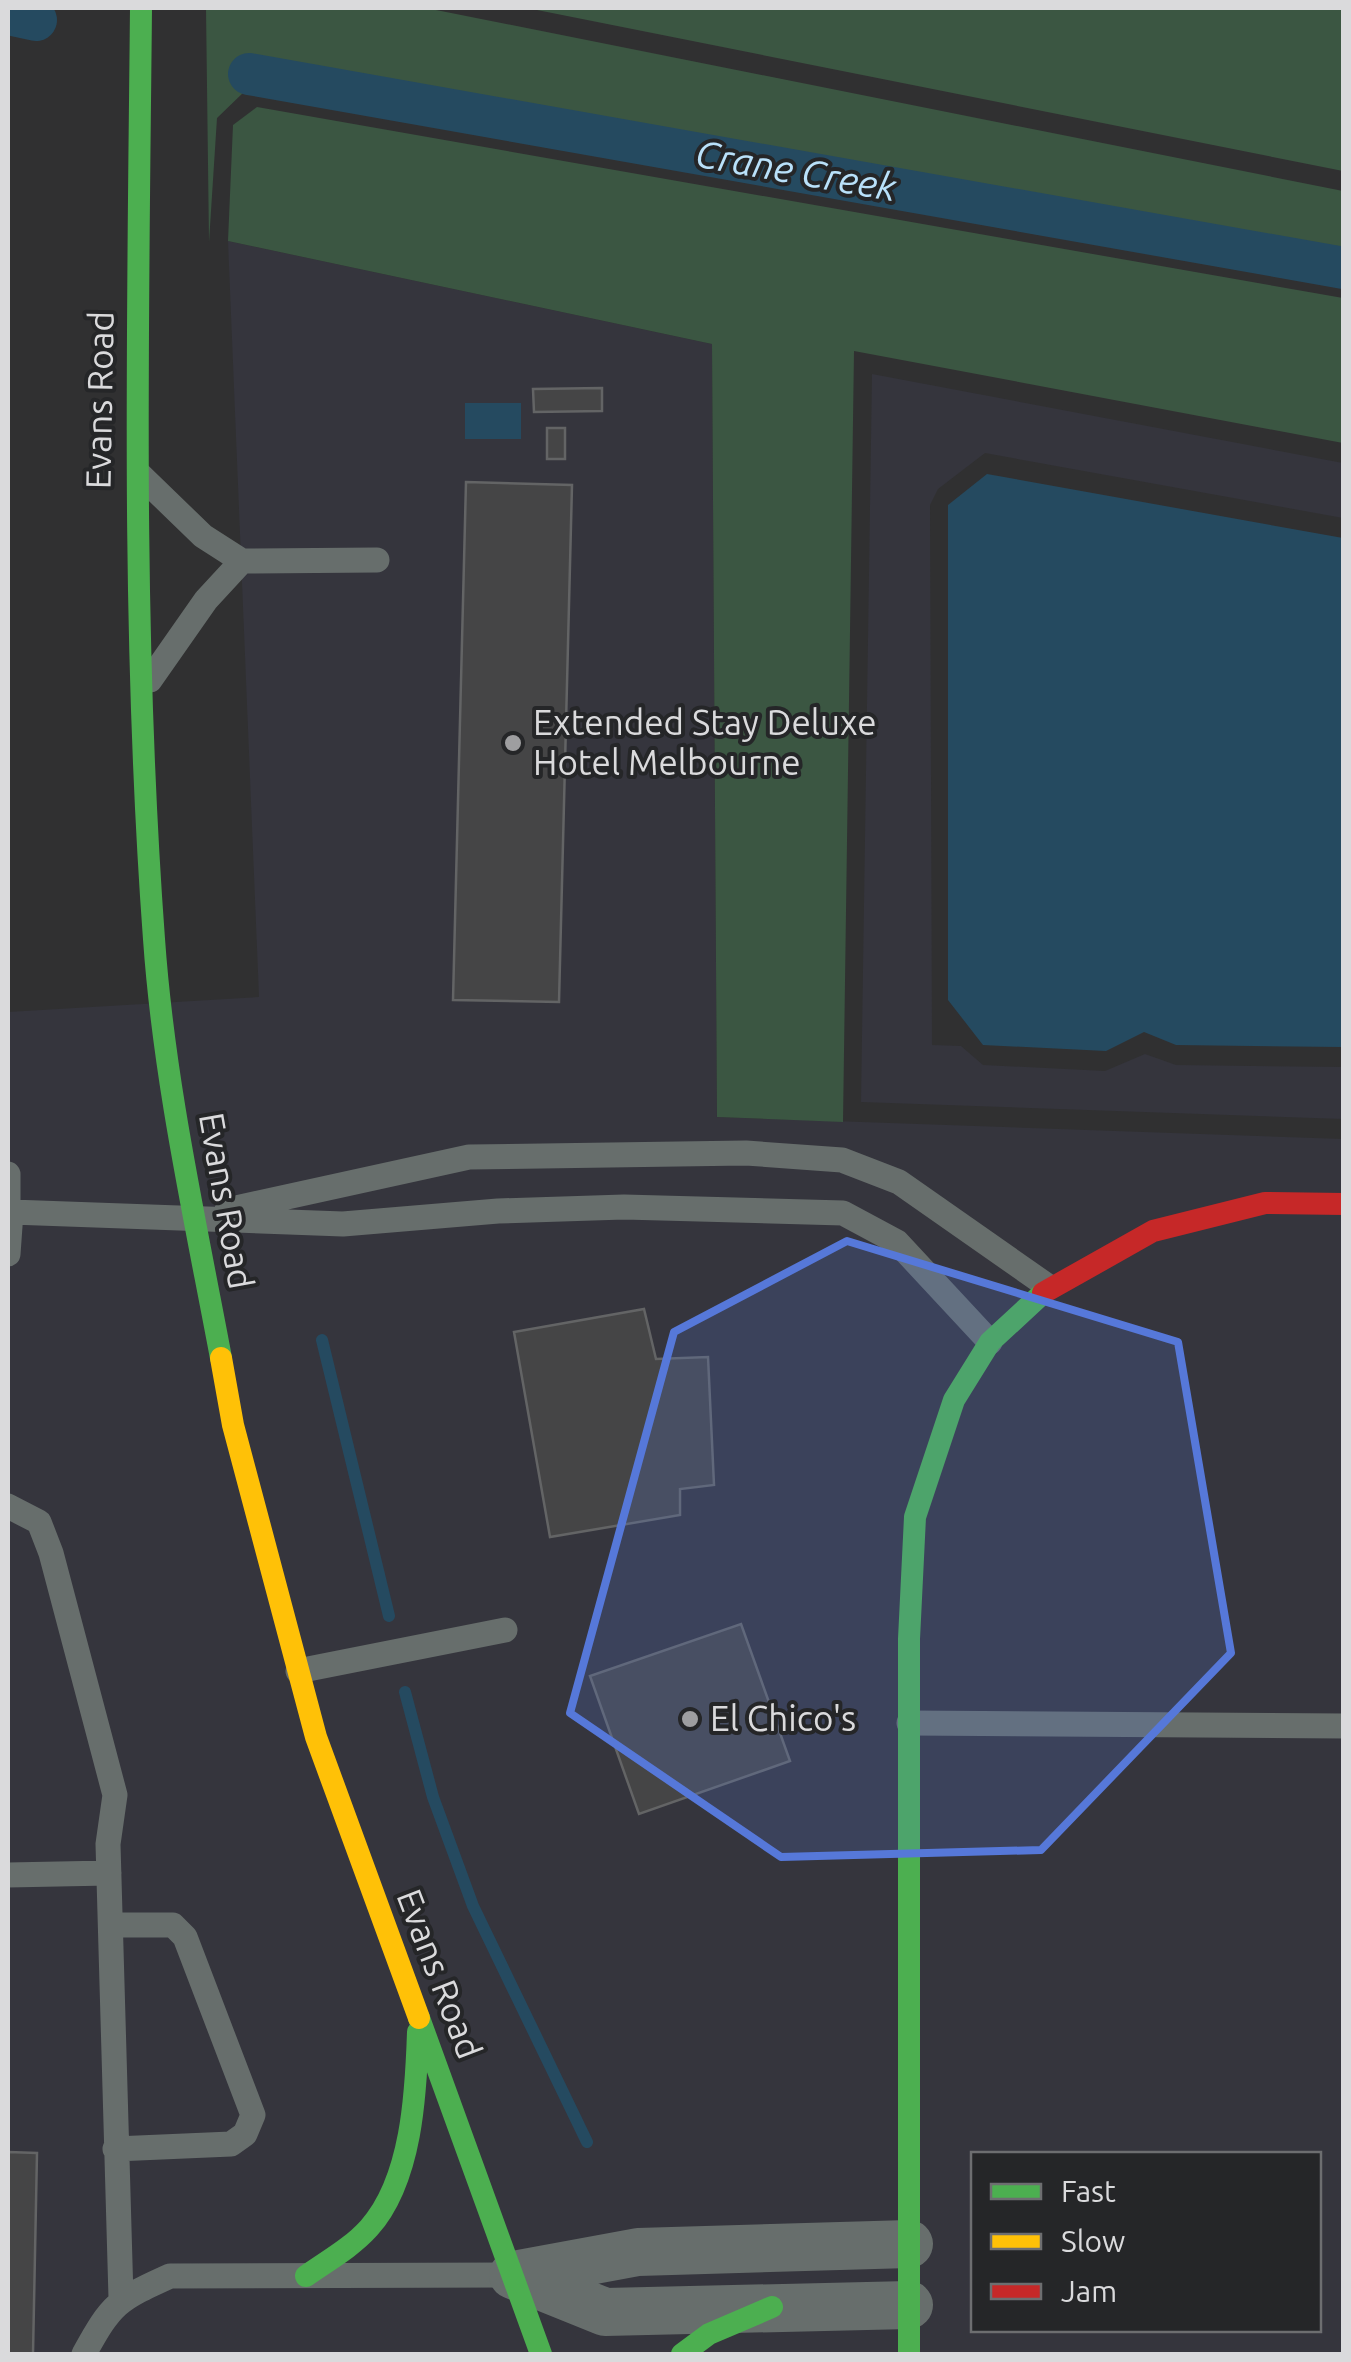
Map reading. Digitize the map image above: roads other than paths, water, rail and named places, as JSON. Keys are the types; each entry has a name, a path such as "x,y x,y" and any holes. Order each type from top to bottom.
{"street":[{"name":"Evans Road","path":"140,8 133,468 139,697 154,941 169,1079 233,1425 298,1671 337,1803 542,2354"},
{"path":"909,2354 909,1724 915,1517 954,1400 990,1342 1049,1287 1154,1231 1265,1204 1344,1204"},
{"path":"306,2276 376,2220 398,2178 418,2076 418,2019"},
{"path":"513,2274 638,2252 909,2244"},
{"path":"513,2274 606,2312 909,2305"},
{"path":"682,2354 710,2334 772,2307"}],"lane":[{"path":"133,468 203,536 242,560 377,560"},
{"path":"139,697 175,641 242,560"},
{"path":"193,1218 469,1157 746,1154 842,1160 899,1182 1049,1287"},
{"path":"8,1174 8,1254"},
{"path":"9,1212 343,1224 498,1211 624,1208 844,1213 897,1242 990,1342"},
{"path":"8,1506 40,1522 116,1795 109,1872 122,2298"},
{"path":"298,1671 505,1630"},
{"path":"909,1724 1344,1726"},
{"path":"8,1875 109,1872"},
{"path":"111,1925 173,1924 186,1937 253,2115 245,2134 231,2144 116,2149"},
{"path":"84,2354 106,2314 122,2298 170,2276 513,2274"}],"water":[{"path":"465,403 521,403 521,439 465,439"},
{"path":"987,474 1343,538 1343,1047 1176,1045 1144,1032 1106,1051 983,1045 948,1000 948,505"}],"waterway":[{"name":"Crane Creek","path":"8,14 36,20"},
{"name":"Crane Creek","path":"249,74 1344,268"},
{"path":"322,1340 389,1616"},
{"path":"405,1692 433,1797 473,1906 587,2142"}],"place":[{"name":"Extended Stay Deluxe Hotel Melbourne","path":"513,743"},
{"name":"El Chico's","path":"690,1719"}]}
